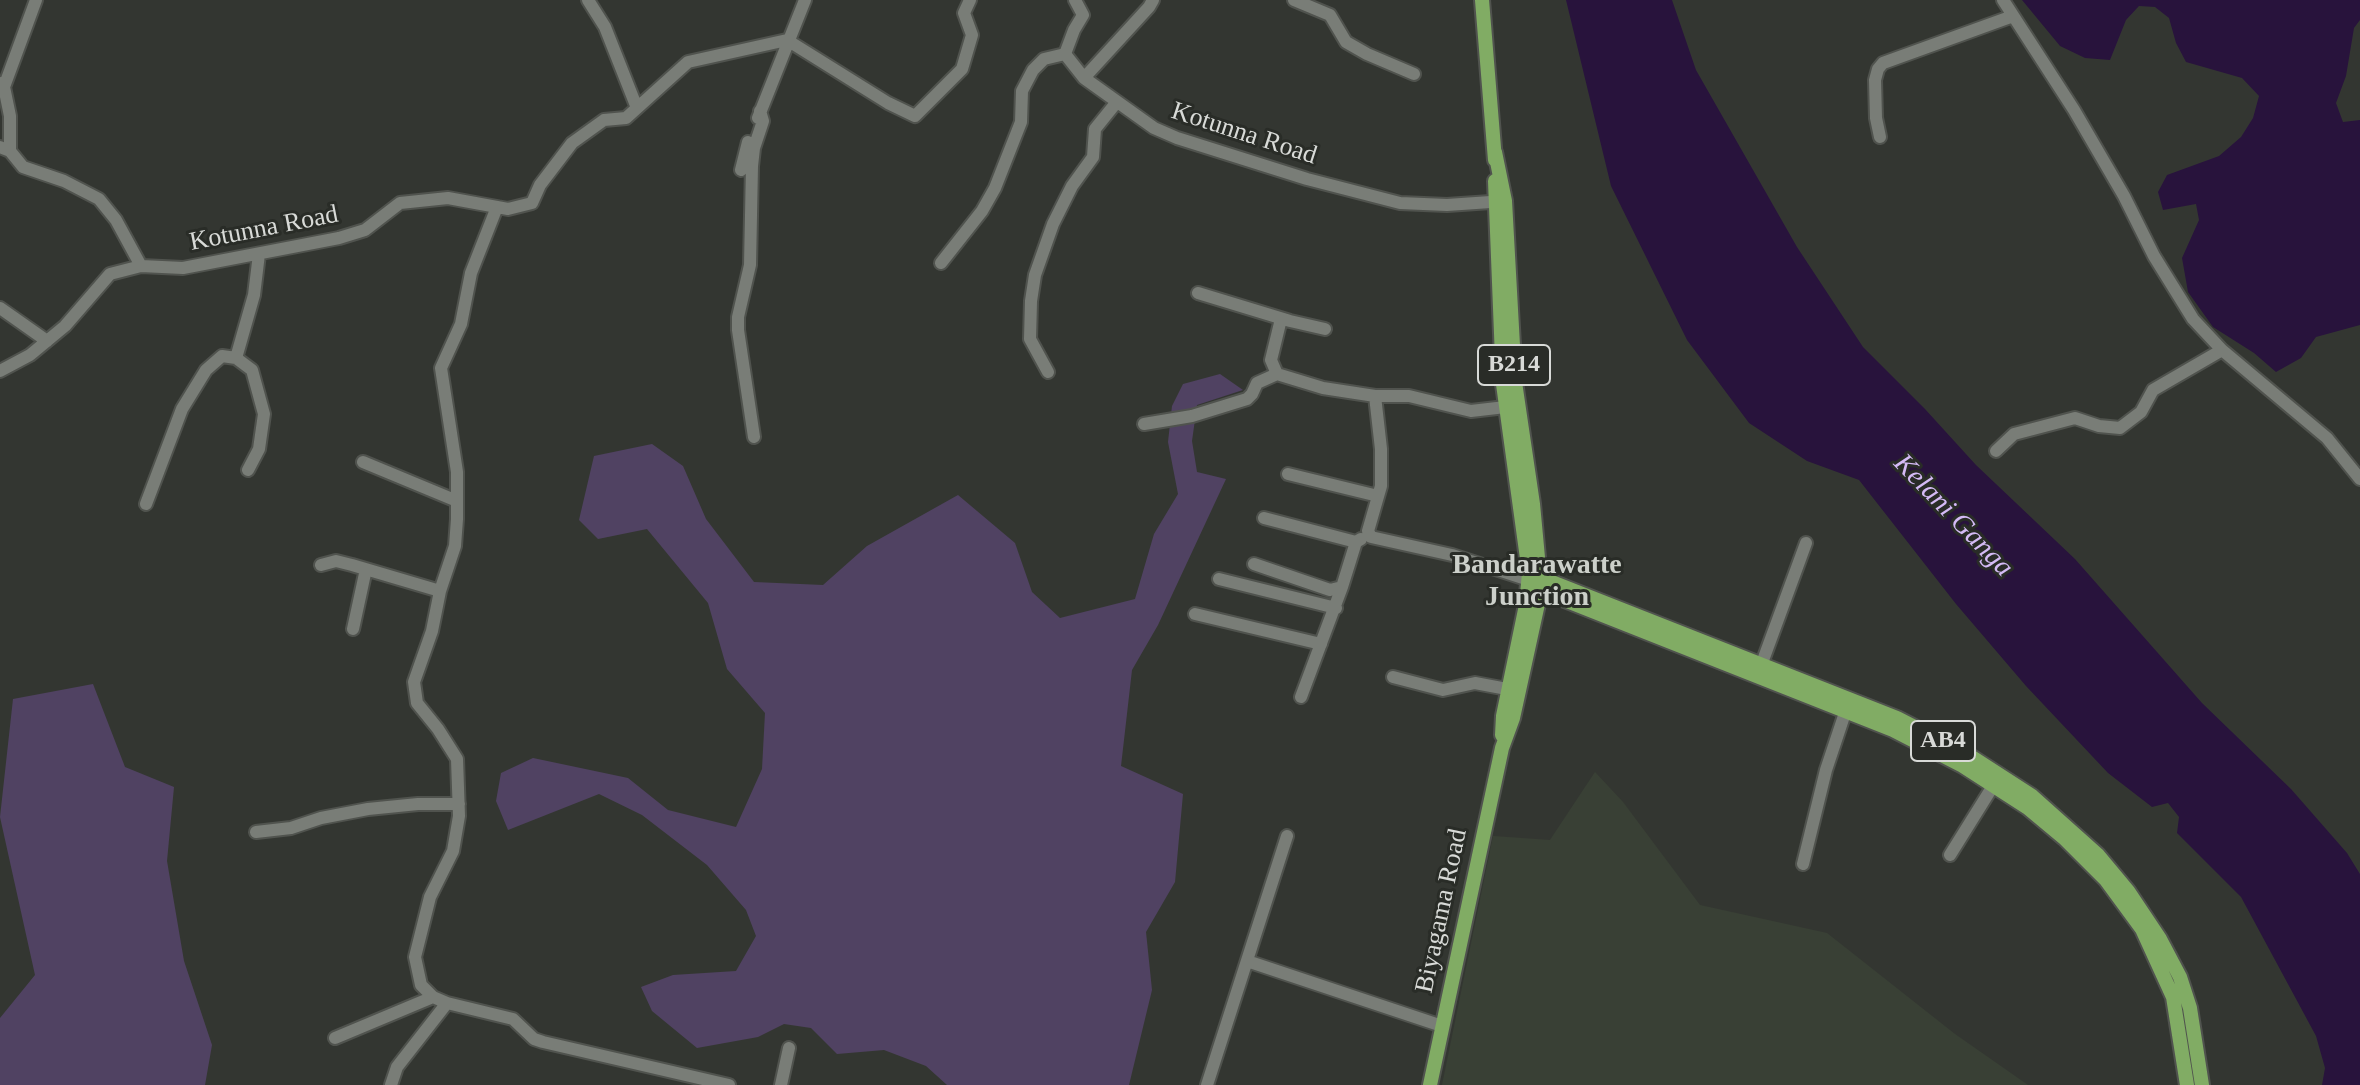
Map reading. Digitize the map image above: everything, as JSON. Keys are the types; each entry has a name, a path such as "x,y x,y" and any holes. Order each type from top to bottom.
{"main road":[{"name":"B214","path":"1482,0 1512,407 1534,581"},
{"name":"AB4","path":"1534,581 1919,728 1997,781 2071,845 2106,880 2131,912 2153,951 2173,997 2191,1075 2202,1085"},
{"name":"Biyagama Road","path":"1430,1085 1502,748 1507,689 1534,581"},
{"name":"Biyagama Road","path":"1502,748 1513,718 1534,581"},
{"name":"AB4","path":"1759,669 1997,781"}],"street":[{"path":"36,0 2,85 10,116 5,149 23,167 64,181 99,199 116,220 141,266"},
{"path":"588,0 605,27 637,108"},
{"path":"741,170 760,111 805,0"},
{"path":"787,40 888,103 915,116 962,69 972,35 964,13 970,0"},
{"path":"941,263 982,211 995,188 1021,122 1022,91 1033,70 1044,59 1065,54 1066,46 1083,15 1075,0"},
{"path":"1084,78 1153,0"},
{"path":"1294,0 1330,15 1346,42 1414,74"},
{"path":"2003,0 2074,110 2124,196 2154,256 2193,319 2222,350 2327,438 2360,479"},
{"path":"1880,137 1875,80 1883,63 2013,16"},
{"name":"Kotunna Road","path":"0,371 30,355 65,326 110,274 141,266 183,268 339,238 365,230 400,203 448,198 521,208 532,203 540,185 572,143 604,120 626,118 688,62 787,40"},
{"name":"Kotunna Road","path":"1065,54 1084,78 1116,103 1154,128 1177,138 1360,194 1422,205 1499,202"},
{"path":"1048,372 1030,339 1035,275 1053,224 1072,186 1093,157 1095,129 1116,103"},
{"path":"754,437 738,317 750,265 752,166 763,121 760,111"},
{"path":"497,207 471,273 461,324 441,368 457,472 455,546 440,591 432,631 414,682 417,703 457,759 459,804 453,851 430,897 415,957 421,985 433,997 447,1003 513,1019 534,1039 543,1042 729,1085"},
{"path":"236,358 254,295 259,254"},
{"path":"1198,293 1325,329"},
{"path":"0,308 47,341"},
{"path":"1277,374 1271,360 1281,319"},
{"path":"1996,451 2014,434 2075,418 2099,426 2120,428 2141,412 2153,390 2222,350"},
{"path":"146,504 182,409 206,370 222,356 236,358 252,370 264,414 259,449 248,470"},
{"path":"1144,424 1192,416 1247,399 1257,383 1277,374 1323,388 1375,396 1409,396 1471,411 1512,407"},
{"path":"1301,697 1336,608 1356,542 1369,533 1381,486 1381,449 1375,396"},
{"path":"363,462 457,501"},
{"path":"1288,474 1378,496"},
{"path":"1264,518 1356,542"},
{"path":"1369,533 1376,539 1452,555 1534,581"},
{"path":"1759,669 1806,543"},
{"path":"321,565 336,561 440,591"},
{"path":"1254,564 1330,590 1342,587"},
{"path":"353,629 366,569"},
{"path":"1219,579 1336,608"},
{"path":"1195,614 1321,644"},
{"path":"1393,677 1443,690 1475,683 1507,689"},
{"path":"1803,864 1826,770 1846,710"},
{"path":"1950,855 1997,781"},
{"path":"256,832 291,828 321,818 368,809 459,804"},
{"path":"1207,1085 1287,836"},
{"path":"1247,961 1442,1026"},
{"path":"335,1038 433,997"},
{"path":"391,1085 397,1067 447,1003"},
{"path":"781,1085 789,1048"}],"shaded area":[{"path":"1220,374 1243,390 1197,405 1192,441 1197,472 1226,479 1158,625 1132,670 1121,766 1183,794 1175,882 1146,932 1152,990 1129,1085 947,1085 926,1066 884,1050 837,1054 811,1028 784,1024 758,1037 697,1048 652,1011 641,987 673,975 736,971 756,936 746,910 707,865 642,815 599,794 508,830 496,801 501,773 533,758 628,778 668,810 736,827 762,769 765,713 727,669 708,603 647,529 598,539 579,520 594,456 652,444 683,466 706,519 754,582 823,585 867,546 958,495 1015,543 1032,592 1060,618 1135,599 1154,534 1178,494 1168,442 1172,406 1183,384"},
{"path":"93,684 125,767 174,787 167,861 184,961 212,1045 205,1085 0,1085 0,1018 35,975 0,817 13,699"},
{"path":"1595,772 1623,802 1700,905 1827,933 1955,1034 2028,1085 1442,1085 1493,836 1550,840"}],"water":[{"name":"Kelani Ganga","path":"1566,0 1672,0 1696,70 1797,247 1863,347 1976,465 2075,559 2202,703 2291,789 2347,853 2360,874 2360,1085 2322,1085 2325,1068 2316,1036 2241,897 2177,833 2179,817 2168,803 2152,807 2108,773 2026,686 1956,604 1859,480 1807,461 1749,423 1687,340 1611,186"},
{"path":"2022,0 2360,0 2360,20 2354,28 2346,76 2336,103 2343,122 2360,120 2360,325 2316,337 2301,358 2276,372 2254,353 2213,327 2188,292 2182,258 2199,220 2196,204 2163,210 2158,192 2167,175 2219,156 2241,137 2253,118 2259,96 2242,78 2186,62 2176,43 2169,18 2155,7 2139,6 2126,20 2110,60 2085,58 2060,46"}],"district":[{"name":"Bandarawatte Junction","path":"1537,582"}]}
